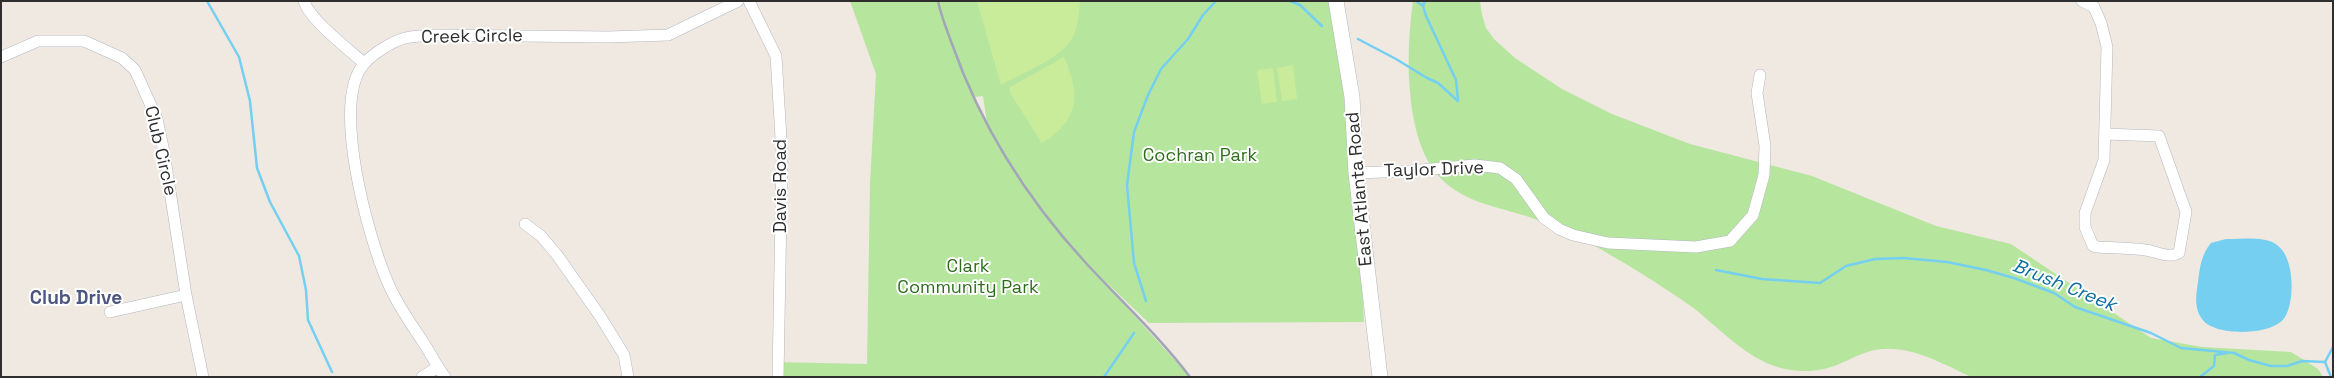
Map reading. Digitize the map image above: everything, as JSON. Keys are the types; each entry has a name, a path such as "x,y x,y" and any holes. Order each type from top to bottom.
{"street":[{"path":"304,1 306,7 315,18 364,63"},
{"name":"Creek Circle","path":"445,377 389,285 373,246 362,203 350,110 351,91 364,63 385,48 404,38 432,35 608,37 668,35 738,1"},
{"name":"Davis Road","path":"750,1 776,56 782,155 778,377"},
{"name":"East Atlanta Road","path":"1336,1 1352,97 1356,173 1380,377"},
{"path":"2082,1 2094,7 2101,23 2107,46 2104,160 2085,213 2085,228 2093,246 2147,250 2160,254 2176,255 2179,253 2186,212 2159,136 2105,134"},
{"name":"Club Circle","path":"1,57 38,41 84,42 122,58 135,70 157,119 164,152 186,295 203,377"},
{"name":"Taylor Drive","path":"1356,173 1410,171 1475,165 1500,168 1511,175 1544,218 1559,229 1573,235 1608,243 1688,247 1730,241 1753,215 1764,175 1765,146 1757,93 1760,75"},
{"path":"525,224 541,236 557,255 605,324 624,355 628,377"},
{"path":"110,312 186,295"},
{"path":"422,377 438,367"}],"green space":[{"name":"Cochran Park","path":"850,1 1340,1 1350,71 1364,322 1149,323 1093,270 1190,377 774,377 773,362 867,364 870,184 876,74","holes":["983,96 987,124 974,97"]},
{"path":"977,1 1080,1 1078,22 1075,33 1064,49 1047,61 1001,85"},
{"path":"1413,1 1480,1 1486,28 1494,39 1515,58 1562,89 1612,114 1690,144 1812,176 1936,226 2011,244 2151,338 2202,347 2291,352 2318,369 2323,377 1971,377 1924,356 1912,352 1888,349 1870,351 1832,367 1810,371 1795,371 1768,364 1734,342 1679,298 1586,241 1539,220 1467,197 1456,191 1435,172 1425,155 1418,135 1410,90 1409,43"},
{"path":"1064,57 1073,83 1073,106 1070,116 1063,125 1054,135 1042,143 1010,93 1010,87"},
{"path":"1293,65 1297,99 1282,101 1277,68"},
{"path":"1273,68 1277,102 1262,104 1257,70"}],"water":[{"path":"2226,239 2256,239 2273,242 2285,254 2289,265 2292,291 2288,312 2279,323 2257,331 2231,331 2209,325 2199,315 2196,296 2203,257 2211,243"}],"waterway":[{"path":"207,1 239,57 250,101 257,168 270,202 299,256 306,290 308,320 332,372"},
{"name":"Brush Creek","path":"1146,301 1134,263 1127,185 1134,132 1148,95 1161,69 1188,39 1203,15 1216,1"},
{"name":"Brush Creek","path":"1290,1 1300,5 1322,26"},
{"path":"1416,1 1423,6"},
{"path":"1425,1 1423,6 1426,16 1456,80 1458,100"},
{"name":"Brush Creek","path":"1358,39 1438,83 1458,101"},
{"name":"Brush Creek","path":"1716,270 1762,279 1820,283 1846,266 1875,259 1904,258 1947,262 2014,278 2054,293 2075,307 2151,333 2181,348 2234,353 2249,360 2271,366 2287,366 2302,361 2325,362"},
{"name":"Brush Creek","path":"1104,377 1134,333"},
{"name":"Brush Creek","path":"2325,362 2333,347"},
{"path":"2200,377 2214,366 2215,355 2227,353"},
{"path":"2325,362 2331,377"}],"railway":[{"path":"938,1 942,18 977,104 1025,187 1064,238 1190,377"}],"district":[{"name":"Club Drive","path":"76,299"}],"park label":[{"name":"Clark Community Park","path":"968,277"}]}
